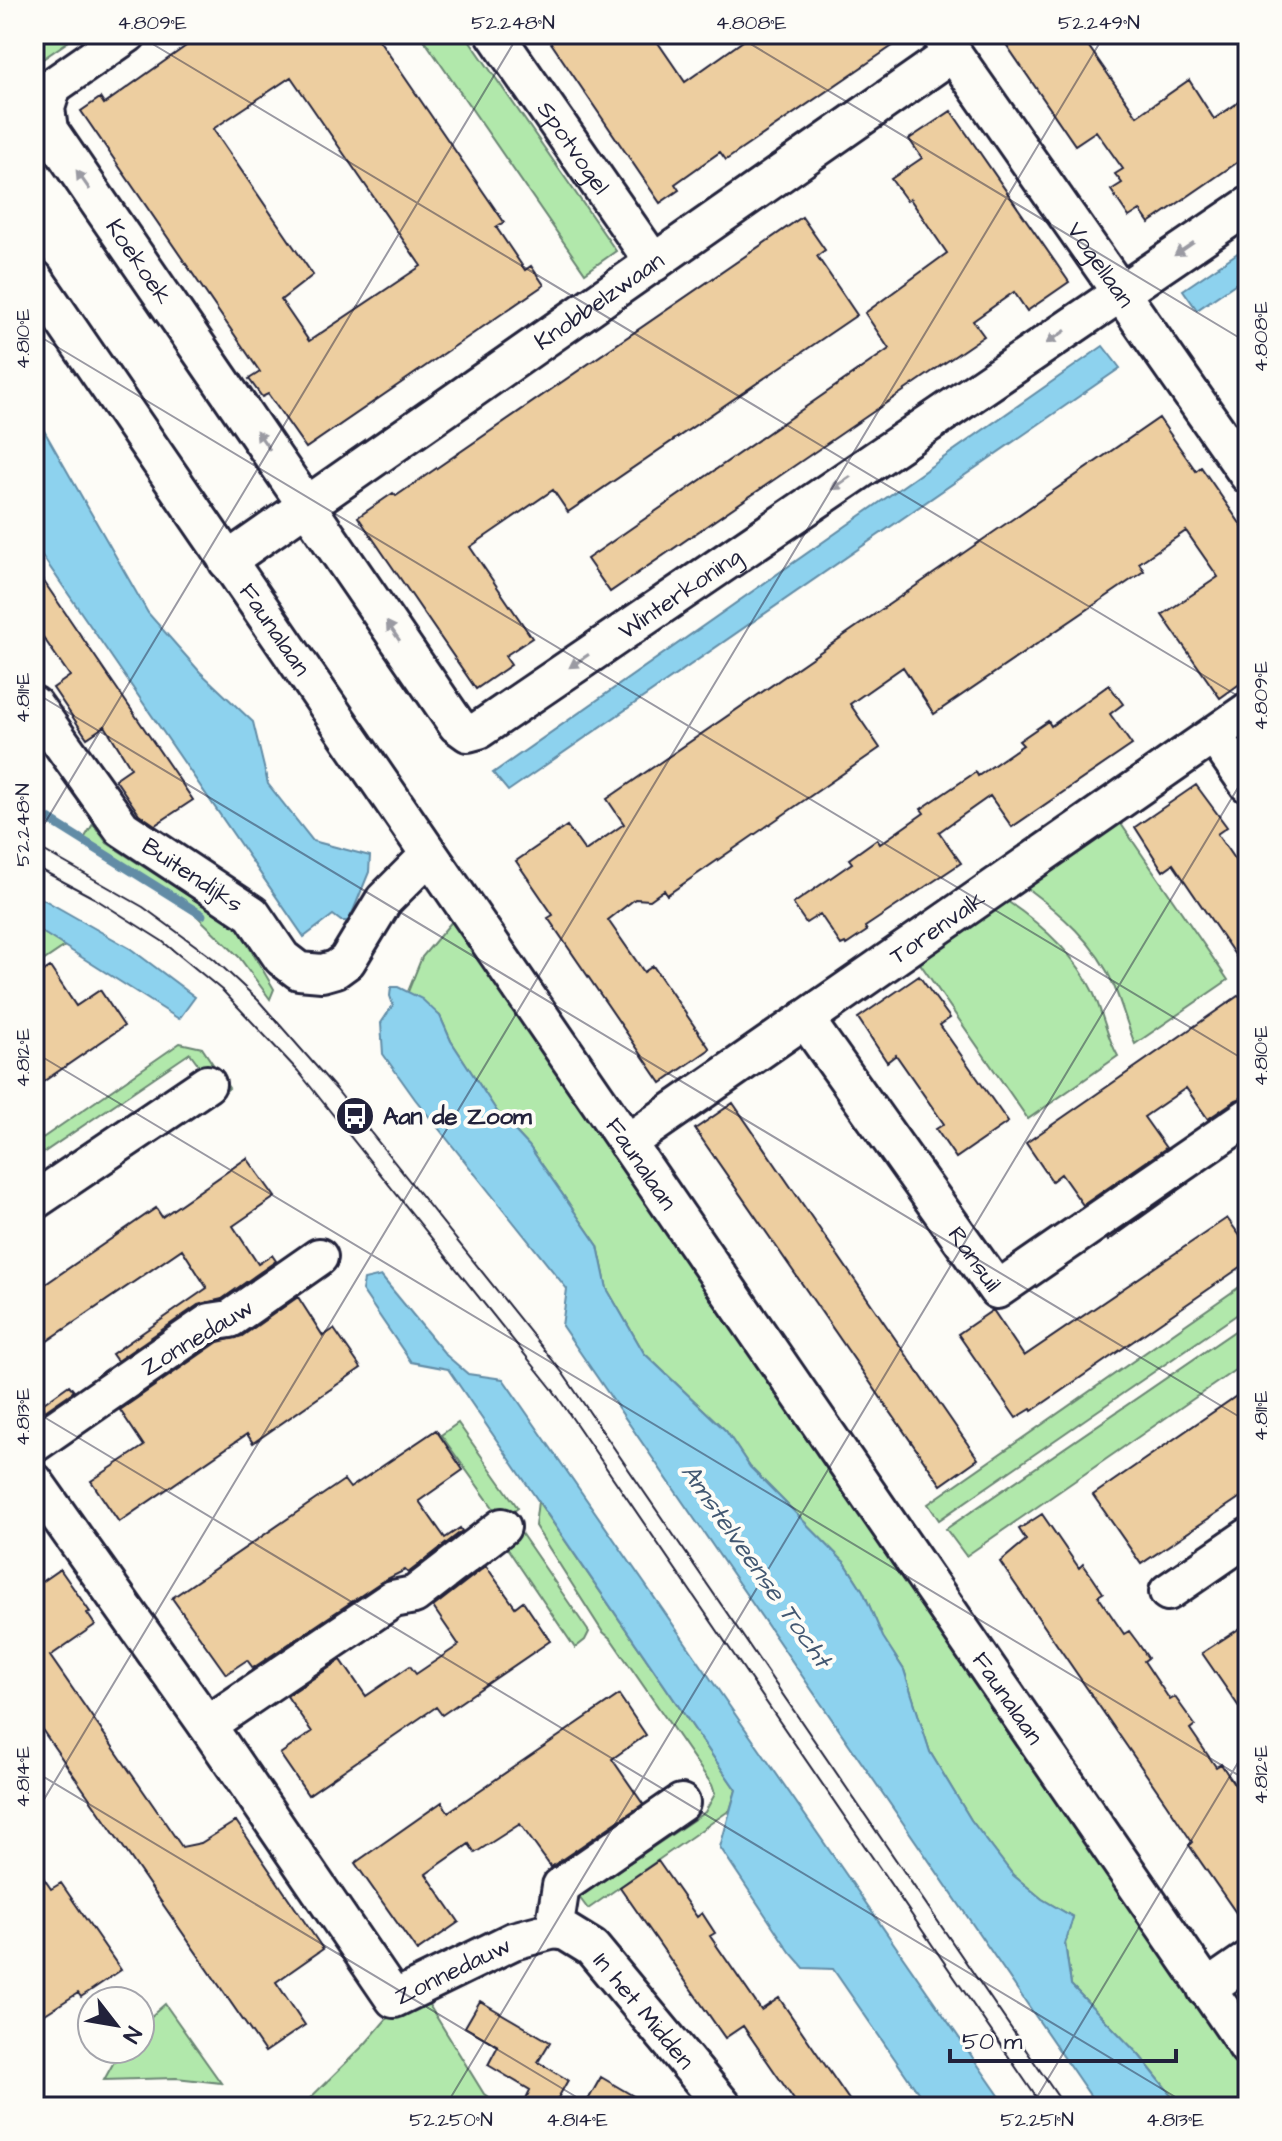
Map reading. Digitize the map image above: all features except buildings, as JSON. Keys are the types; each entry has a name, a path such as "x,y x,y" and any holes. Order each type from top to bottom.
{"street":[{"name":"Koekoek","path":"128,34 53,86 46,108 49,130 307,505"},
{"name":"Spotvogel","path":"495,34 654,263"},
{"name":"Knobbelzwaan","path":"227,561 654,263 947,43"},
{"name":"Vogellaan","path":"947,43 1248,475"},
{"path":"1120,293 1248,206"},
{"name":"Faunalaan","path":"34,278 1248,2048"},
{"name":"Winterkoning","path":"307,505 457,725 468,733 479,730 1120,293"},
{"name":"Buitendijks","path":"34,705 122,828 252,914 282,958 299,971 322,973 336,969 347,961 384,900 428,856"},
{"name":"Torenvalk","path":"627,1143 1248,711"},
{"path":"1214,735 1248,784"},
{"name":"Ransuil","path":"805,1019 997,1290 1248,1117"},
{"path":"34,1201 207,1084"},
{"name":"Zonnedauw","path":"34,1444 210,1322 230,1319 319,1257"},
{"name":"Zonnedauw","path":"34,1481 207,1725 394,1999 513,1941 554,1930"},
{"path":"207,1725 393,1599 414,1595 502,1527"},
{"path":"1168,1592 1248,1537"},
{"path":"554,1930 561,1886 681,1803"},
{"name":"In het Midden","path":"554,1930 566,1932 592,1948 724,2107"},
{"path":"1206,1989 1248,1960"}],"green space":[{"path":"34,34 79,34 34,65"},
{"path":"420,34 465,34 616,251 585,273"},
{"path":"1119,821 1228,980 1135,1044 1114,986 1098,956 1063,918 1024,886"},
{"path":"93,824 107,843 238,928 274,989 270,999 239,957 196,915 82,842"},
{"path":"1007,901 1044,930 1077,965 1093,992 1118,1056 1028,1119 919,962"},
{"path":"464,907 1248,2046 1248,2107 1181,2107 1139,2055 1071,1985 1065,1943 1073,1917 1042,1899 1013,1875 971,1820 930,1752 904,1670 883,1638 863,1591 845,1563 750,1467 726,1431 644,1353 607,1289 598,1246 529,1146 498,1113 451,1041 440,1016 407,994 422,957"},
{"path":"34,927 65,946 34,967"},
{"path":"180,1043 202,1048 229,1088 221,1095 190,1053 34,1159 34,1144"},
{"path":"1248,1281 1248,1307 939,1520 928,1504"},
{"path":"1248,1322 1248,1361 966,1556 946,1529"},
{"path":"458,1423 518,1508 502,1520 441,1435"},
{"path":"538,1501 736,1790 730,1810 588,1909 579,1897 705,1812 715,1794 712,1785 611,1639 602,1631 535,1526"},
{"path":"521,1533 589,1632 575,1648 505,1545"},
{"path":"408,1994 426,2000 484,2094 503,2107 323,2107 307,2101 365,2044"},
{"path":"165,2004 221,2083 176,2078 104,2080 112,2065 156,2065 156,2012"}],"water":[{"path":"1248,246 1248,275 1197,310 1183,290"},
{"path":"1103,346 1120,368 508,791 493,773"},
{"path":"34,413 148,613 200,672 253,722 268,784 313,841 370,856 369,872 349,921 341,921 333,915 304,937 34,544"},
{"path":"34,894 131,949 195,997 179,1019 34,927"},
{"name":"Amstelveense Tocht","path":"391,987 398,987 422,999 440,1016 451,1041 498,1113 529,1146 598,1246 607,1289 644,1353 726,1431 750,1467 845,1563 863,1591 883,1637 904,1670 930,1752 971,1820 1013,1875 1042,1899 1073,1917 1065,1944 1071,1985 1139,2055 1181,2107 1098,2107 562,1326 567,1289 415,1099 383,1054 381,1023 393,1005"},
{"path":"381,1276 446,1355 468,1374 503,1379 1007,2107 928,2107 833,1969 804,1968 790,1952 720,1847 736,1790 448,1369 411,1362 362,1290 364,1280"}],"waterway":[{"path":"34,810 202,915"}],"tram line":[{"path":"34,845 143,907 214,959 258,1000 336,1089 562,1372 1065,2107"},
{"path":"34,866 94,898 162,941 223,991 298,1071 553,1390 1043,2107"}],"place":[{"name":"Aan de Zoom","path":"355,1116"}]}
